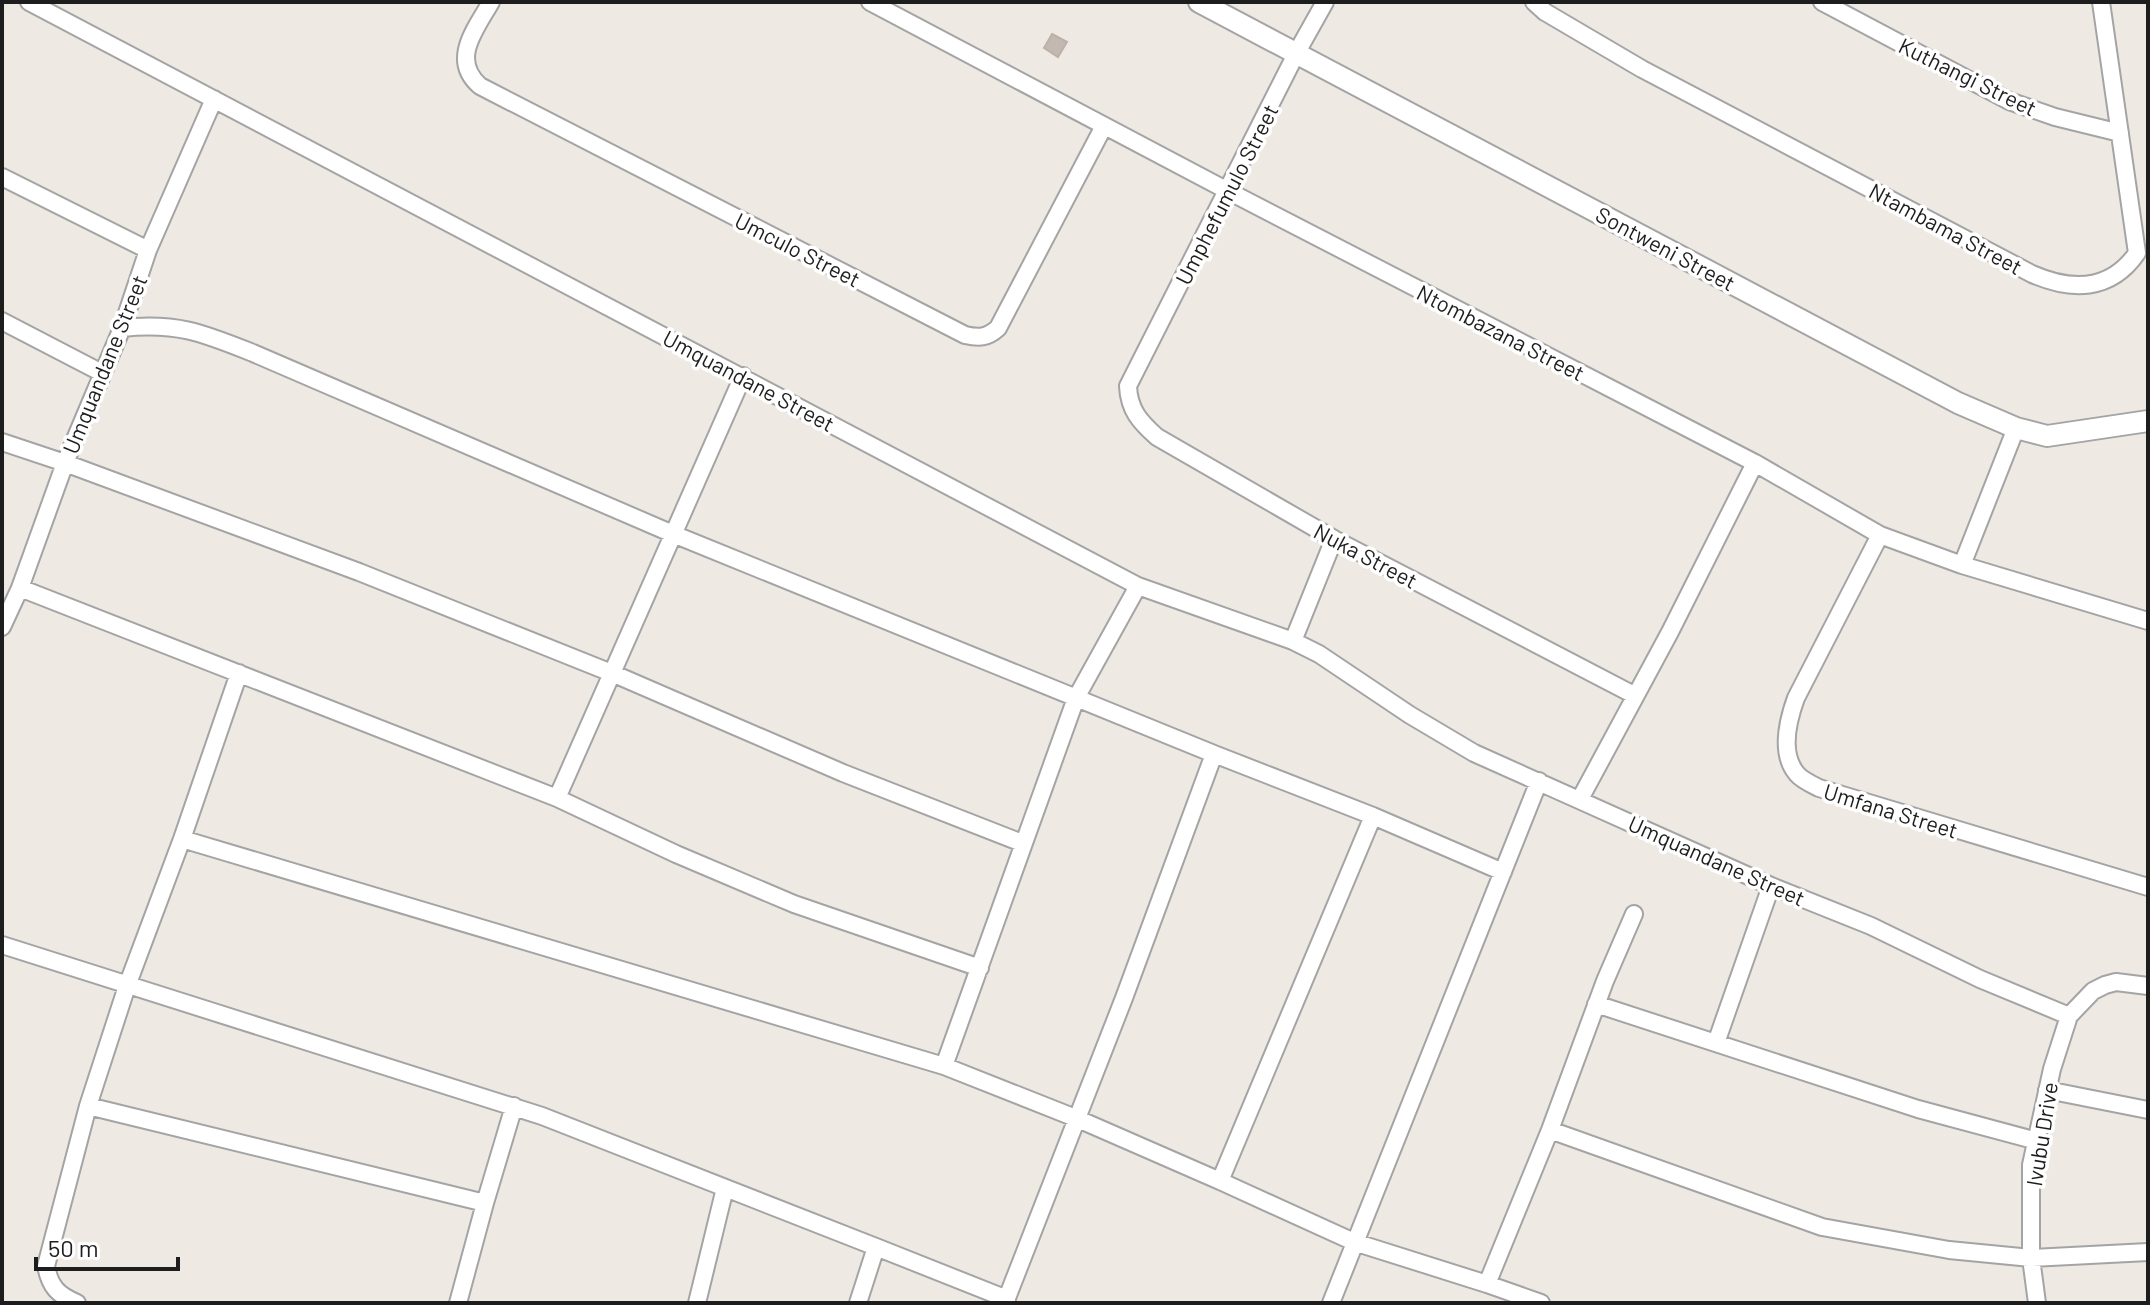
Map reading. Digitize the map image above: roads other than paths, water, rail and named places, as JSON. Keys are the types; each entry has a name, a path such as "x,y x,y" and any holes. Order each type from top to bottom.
{"street":[{"name":"Umquandane Street","path":"29,2 1138,586 1293,641 1341,667 1474,753 2069,1016"},
{"name":"Umculo Street","path":"491,2 466,51 465,65 470,77 480,86 965,335 979,338 998,328 1104,126"},
{"name":"Ntombazana Street","path":"870,2 1755,463 1880,535 1962,565 2148,621"},
{"name":"Sontweni Street","path":"1199,2 1958,403 2016,428 2047,436 2148,421"},
{"name":"Umphefumulo Street","path":"1128,386 1325,2"},
{"name":"Ntambama Street","path":"1534,2 1545,12 1642,69 2056,284 2069,286 2105,281 2128,266 2137,253 2101,2"},
{"name":"Kuthangi Street","path":"1822,2 2009,101 2055,117 2120,133"},
{"name":"Umquandane Street","path":"2,627 20,588 65,463 122,328 148,250 214,99"},
{"path":"2,177 148,250"},
{"path":"2,321 102,373"},
{"path":"122,328 163,325 198,331 673,534 1373,816 1503,872"},
{"path":"557,798 743,376"},
{"name":"Nuka Street","path":"1128,386 1132,410 1157,437 1334,539 1634,695"},
{"path":"1962,565 2016,428"},
{"path":"2,442 359,572 614,674 843,773 1022,843"},
{"path":"1580,799 1670,632 1755,463"},
{"name":"Umfana Street","path":"1880,535 1796,698 1788,720 1786,741 1791,765 1798,776 1819,788 2148,887"},
{"path":"1293,641 1334,539"},
{"path":"944,1066 1076,698 1138,586"},
{"path":"20,588 557,798 676,854 794,904 980,968"},
{"path":"77,1303 53,1289 46,1266 88,1106 127,986 239,673"},
{"path":"2,945 514,1106 1006,1301 1078,1119 1214,754"},
{"path":"1331,1303 1539,781"},
{"path":"1220,1181 1373,816"},
{"path":"182,839 944,1066 1078,1119 1354,1242 1541,1303"},
{"path":"1716,1043 1771,886"},
{"path":"1487,1284 1634,914"},
{"path":"2069,1016 2093,991 2105,985 2116,982 2148,986"},
{"path":"1596,1004 1918,1109 2037,1141"},
{"name":"Ivubu Drive","path":"2037,1303 2031,1258 2031,1165 2047,1090 2069,1016"},
{"path":"2047,1090 2148,1110"},
{"path":"88,1106 485,1203"},
{"path":"458,1303 514,1106"},
{"path":"1550,1130 1822,1227 1949,1250 2031,1258 2148,1252"},
{"path":"697,1303 725,1188"},
{"path":"858,1303 876,1247"}]}
